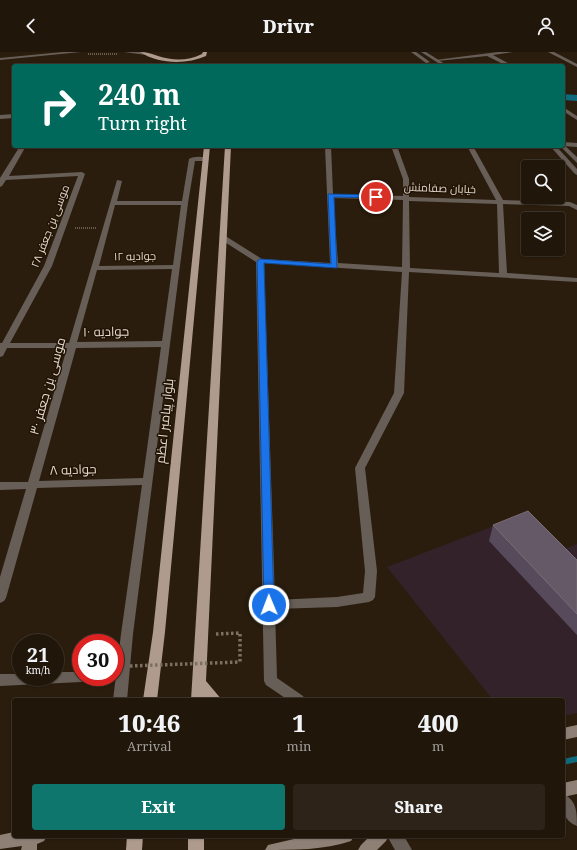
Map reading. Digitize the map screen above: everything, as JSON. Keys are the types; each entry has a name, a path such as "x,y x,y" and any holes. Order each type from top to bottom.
{"main road":[{"path":"172,61 199,58 204,56 205,52"},
{"path":"144,53 178,64"},
{"path":"199,58 202,64"},
{"name":"بلوار پیامبر اعظم","path":"150,698 159,632 207,148"},
{"path":"198,698 228,148"},
{"path":"198,682 213,698"},
{"path":"565,734 577,731"},
{"path":"565,790 577,787"},
{"path":"134,850 135,838"},
{"path":"196,838 196,850"},
{"path":"274,850 336,838"},
{"path":"366,850 379,838"},
{"path":"0,842 33,841"}],"street":[{"path":"0,59 79,52"},
{"path":"413,52 432,64"},
{"path":"423,52 443,64"},
{"path":"437,60 487,53 511,52"},
{"path":"550,52 577,66"},
{"path":"123,53 144,53"},
{"path":"487,53 506,64"},
{"path":"39,56 41,62"},
{"path":"565,110 577,118"},
{"path":"0,117 12,116"},
{"path":"565,145 577,145"},
{"path":"565,147 577,160"},
{"path":"2,182 22,148"},
{"path":"328,148 334,266"},
{"path":"269,605 337,602 369,597 371,572 360,468 399,393 406,270 407,197 406,179 395,148"},
{"path":"471,148 500,201 503,275"},
{"path":"555,148 577,173"},
{"path":"124,664 165,344 192,159 206,159"},
{"name":"موسی بن جعفر ۲۸","path":"2,182 82,174 48,266 2,349"},
{"name":"موسی بن جعفر ۳۰","path":"0,598 119,181"},
{"name":"خیابان صفامنش","path":"330,196 407,197 570,204"},
{"path":"577,199 570,204 577,208"},
{"path":"112,204 185,203"},
{"path":"224,239 260,261 577,280"},
{"path":"260,261 271,681 295,698"},
{"name":"جوادیه ۱۲","path":"94,268 176,267"},
{"name":"جوادیه ۱۰","path":"2,349 72,345 165,344"},
{"name":"جوادیه ۸","path":"0,486 148,481"},
{"path":"0,680 72,677"},
{"path":"120,698 122,686"},
{"path":"565,804 577,819"},
{"path":"396,838 404,850"}],"path":[{"path":"85,54 123,53"},
{"path":"62,228 105,228"},
{"path":"124,672 240,662 240,633 201,635"}],"shaded area":[{"path":"525,514 562,550 577,544 577,713 565,716 565,698 491,698 387,567"}],"building":[{"path":"528,511 577,560 577,614 493,525"}],"waterway":[{"path":"565,97 577,98"},
{"path":"565,762 577,759"}],"route":[{"path":"269,605 260,261 334,266 330,196 376,197"}]}
